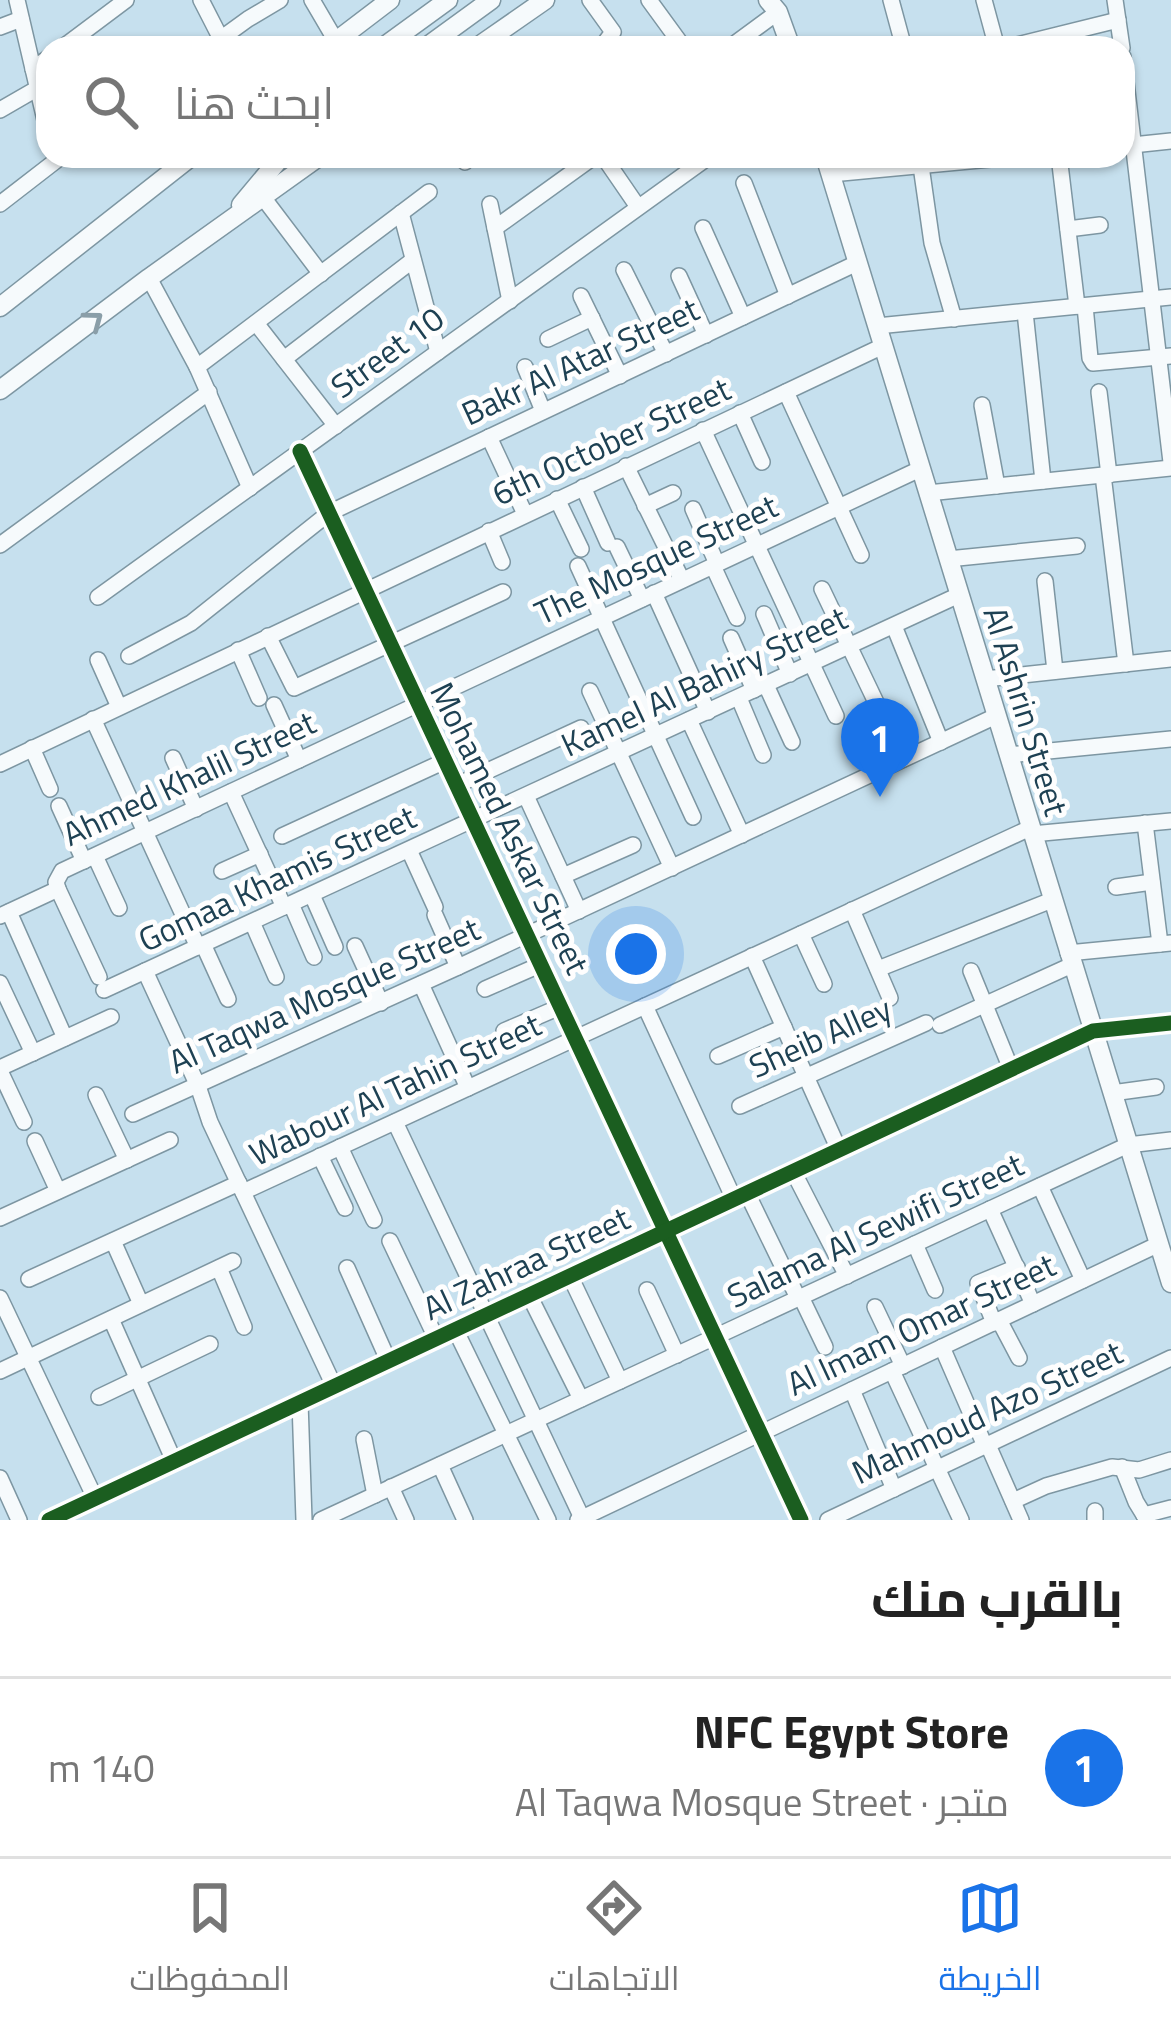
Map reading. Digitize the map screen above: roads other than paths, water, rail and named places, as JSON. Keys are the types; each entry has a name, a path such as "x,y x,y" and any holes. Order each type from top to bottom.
{"main road":[{"path":"343,36 390,0"},
{"path":"398,36 448,0"},
{"path":"442,36 491,0"},
{"path":"494,36 545,0"},
{"path":"776,4 786,36"},
{"path":"0,307 177,168"},
{"path":"231,218 271,168"},
{"path":"0,390 303,168"},
{"name":"Al Ashrin Street","path":"829,168 1128,1145 1162,1222 1159,1244 1171,1283"}],"street":[{"path":"16,0 36,78"},
{"path":"74,36 102,8 126,0"},
{"path":"201,0 213,36"},
{"path":"226,36 280,0"},
{"path":"312,0 328,36"},
{"path":"590,0 612,36"},
{"path":"649,0 675,36"},
{"path":"891,0 901,36"},
{"path":"984,0 997,36"},
{"path":"1115,0 1120,36"},
{"path":"742,36 776,4"},
{"path":"0,27 21,19"},
{"path":"1051,36 1118,20"},
{"path":"0,110 36,89"},
{"path":"1135,145 1171,142"},
{"path":"0,204 45,168"},
{"path":"495,228 582,168"},
{"path":"608,168 638,208"},
{"name":"Street 10","path":"98,597 693,168"},
{"path":"929,168 932,244 954,319"},
{"path":"1060,168 1090,358 1093,363 1165,357"},
{"path":"928,493 1171,465 1165,357 1132,168"},
{"path":"744,183 788,296"},
{"path":"197,367 429,192"},
{"path":"262,196 321,274"},
{"path":"490,204 510,301"},
{"path":"401,213 438,352"},
{"path":"1068,229 1100,225"},
{"path":"703,228 743,317"},
{"path":"284,359 413,260"},
{"name":"Bakr Al Atar Street","path":"129,656 190,623 328,513 857,263"},
{"path":"624,270 666,354"},
{"path":"679,276 706,335"},
{"path":"149,278 197,367 250,488"},
{"path":"581,296 620,376"},
{"path":"880,336 954,319 1171,297"},
{"path":"1024,312 1043,481"},
{"path":"548,339 592,318"},
{"path":"256,323 336,426"},
{"name":"6th October Street","path":"0,764 786,392 880,336"},
{"path":"525,367 543,411"},
{"path":"0,545 208,392"},
{"path":"786,392 860,556"},
{"path":"1099,392 1126,664"},
{"path":"982,404 997,486"},
{"path":"740,413 762,462"},
{"path":"703,430 836,716"},
{"path":"489,437 525,514"},
{"name":"Mohamed Askar Street","path":"300,451 801,1520"},
{"path":"626,466 682,580"},
{"name":"The Mosque Street","path":"417,704 920,469"},
{"path":"583,487 612,545 648,596 708,712"},
{"path":"645,506 674,493"},
{"path":"557,499 602,618 693,818"},
{"path":"693,509 737,619"},
{"path":"489,531 502,562"},
{"path":"948,559 1077,546"},
{"path":"1045,581 1055,671"},
{"path":"823,589 903,759"},
{"path":"268,636 294,688 503,592"},
{"name":"Kamel Al Bahiry Street","path":"474,820 959,596"},
{"path":"764,614 790,674"},
{"path":"894,626 941,742"},
{"path":"731,638 753,691 763,755"},
{"path":"238,650 299,760"},
{"path":"985,679 1171,659"},
{"path":"98,660 119,706"},
{"path":"590,691 672,868"},
{"path":"753,691 793,742"},
{"name":"Ahmed Khalil Street","path":"4,914 58,889 62,871 417,704"},
{"name":"Al Taqwa Mosque Street","path":"133,1114 996,716"},
{"path":"93,719 227,999"},
{"path":"689,720 742,835"},
{"path":"457,785 581,728"},
{"path":"1008,755 1171,739"},
{"path":"32,748 50,789"},
{"path":"172,758 196,808"},
{"path":"282,836 445,761"},
{"path":"231,792 314,957"},
{"path":"526,796 580,911"},
{"path":"59,806 118,908"},
{"name":"Gomaa Khamis Street","path":"58,889 102,983 145,971 474,820"},
{"name":"Wabour Al Tahin Street","path":"29,1279 320,1156 1031,831 1171,820"},
{"path":"1145,823 1165,944"},
{"path":"563,876 633,845"},
{"path":"409,850 458,968"},
{"path":"222,872 260,854"},
{"path":"1116,887 1152,882"},
{"path":"312,895 335,947"},
{"path":"878,970 1052,899"},
{"path":"852,910 890,998"},
{"path":"4,914 65,1038"},
{"path":"252,922 276,976"},
{"path":"801,934 824,984"},
{"name":"Sheib Alley","path":"740,1106 985,1005 1070,959 1165,944"},
{"path":"355,946 380,1003"},
{"path":"752,956 839,1150"},
{"path":"485,989 542,964"},
{"path":"145,971 334,1385"},
{"path":"971,971 1010,1070"},
{"path":"0,983 33,1053"},
{"path":"421,985 468,1088"},
{"path":"505,1031 562,1006"},
{"path":"645,1006 741,1196 825,1347"},
{"path":"23,1122 0,1070 111,1017"},
{"name":"Al Zahraa Street","path":"49,1520 1093,1031 1171,1023"},
{"path":"718,1056 784,1027"},
{"path":"1112,1094 1156,1087"},
{"path":"96,1095 127,1160"},
{"path":"395,1122 580,1519"},
{"path":"0,1218 170,1140"},
{"name":"Salama Al Sewifi Street","path":"321,1520 346,1515 383,1491 1128,1145 1171,1140"},
{"path":"35,1141 58,1191"},
{"path":"340,1147 374,1220"},
{"path":"320,1156 345,1208"},
{"path":"794,1171 847,1276"},
{"path":"1040,1186 1083,1280"},
{"path":"991,1209 1034,1304"},
{"path":"113,1240 141,1304"},
{"path":"390,1241 436,1338"},
{"path":"915,1244 935,1290"},
{"name":"Al Imam Omar Street","path":"580,1519 1159,1244"},
{"path":"0,1371 226,1264 244,1327"},
{"path":"1017,1267 978,1283 1019,1358"},
{"path":"347,1268 388,1360"},
{"path":"570,1276 620,1381"},
{"path":"647,1290 677,1355"},
{"path":"529,1295 581,1399"},
{"path":"0,1298 95,1498"},
{"path":"875,1307 961,1520"},
{"path":"111,1318 174,1461"},
{"path":"455,1329 548,1520"},
{"path":"99,1397 211,1344"},
{"path":"942,1348 1021,1520"},
{"name":"Mahmoud Azo Street","path":"828,1520 1171,1358"},
{"path":"852,1390 894,1489"},
{"path":"300,1402 304,1520"},
{"path":"364,1439 383,1491 406,1520"},
{"path":"1012,1501 1112,1467 1139,1470 1171,1460"},
{"path":"440,1465 465,1520"},
{"path":"1123,1467 1146,1517 1171,1508"},
{"path":"0,1478 20,1520"},
{"path":"866,1502 874,1520"}],"place":[{"name":"NFC Egypt Store","path":"880,797"}]}
